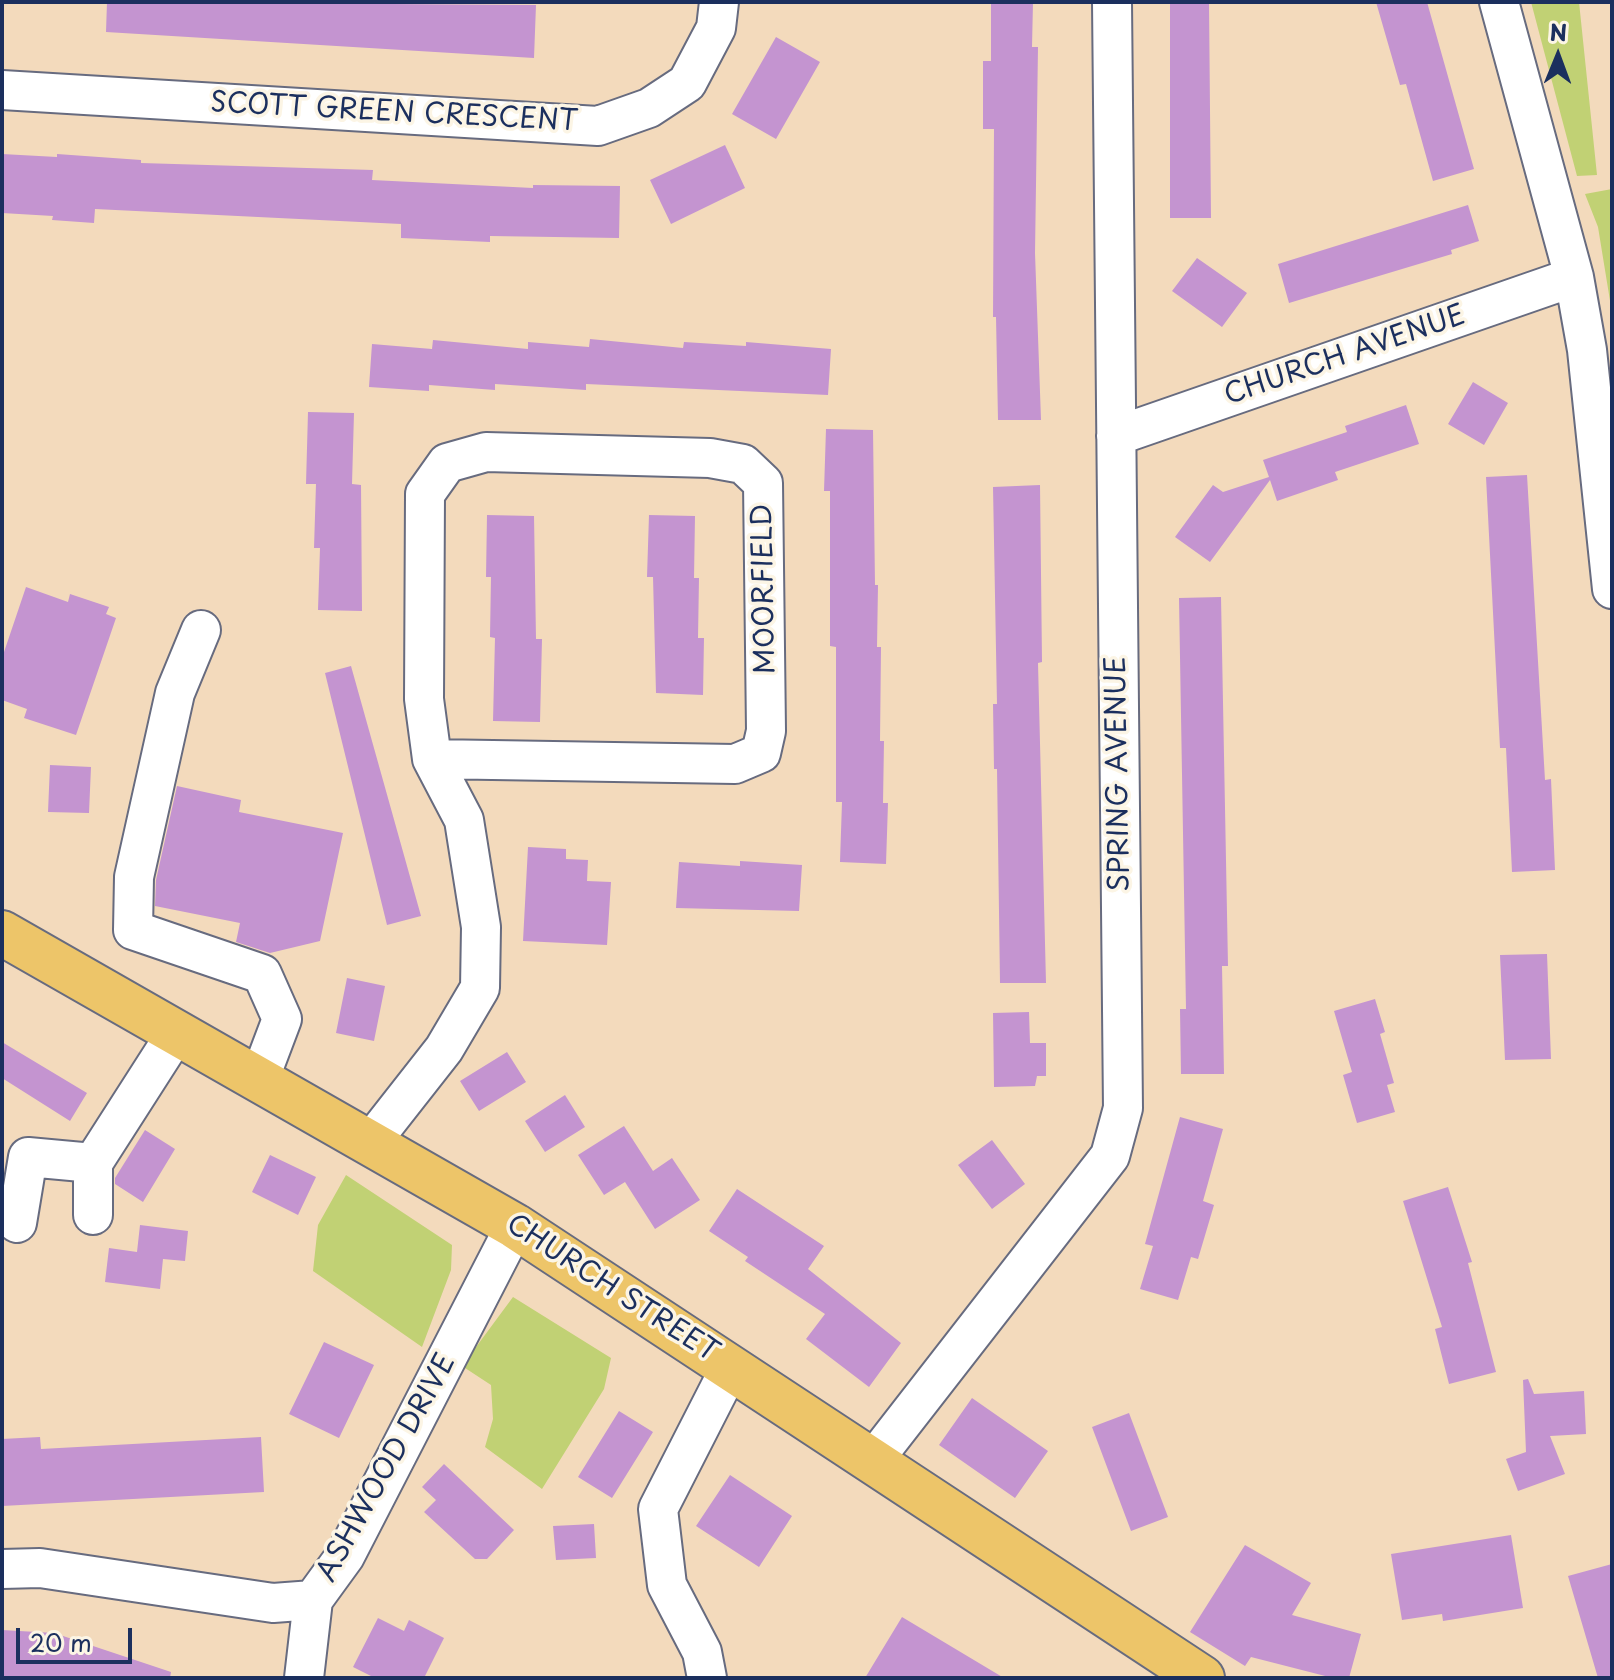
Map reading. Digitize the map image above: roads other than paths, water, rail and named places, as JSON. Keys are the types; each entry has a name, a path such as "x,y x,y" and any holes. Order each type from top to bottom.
{"main road":[{"name":"CHURCH STREET","path":"2,933 175,1035 371,1142 515,1226 1202,1678"}],"street":[{"name":"SCOTT GREEN CRESCENT","path":"2,90 598,126 649,108 687,83 716,28 719,2"},
{"name":"SPRING AVENUE","path":"872,1462 1110,1156 1123,1108 1112,2"},
{"path":"1499,2 1574,277 1587,350 1612,589"},
{"name":"CHURCH AVENUE","path":"1116,436 1574,277"},
{"name":"MOORFIELD","path":"371,1142 444,1049 480,988 481,927 464,820 432,759 424,699 425,494 447,463 486,452 710,458 743,464 763,483 766,731 761,753 735,764 432,759"},
{"path":"201,630 175,693 134,877 133,930 262,974 282,1019 259,1080"},
{"path":"93,1215 93,1163 175,1035"},
{"path":"17,1223 28,1157 93,1163"},
{"name":"ASHWOOD DRIVE","path":"2,1569 40,1568 273,1603 313,1600 345,1556 515,1226"},
{"path":"707,1678 702,1652 667,1585 658,1509 731,1366"},
{"path":"304,1678 313,1600"}]}
